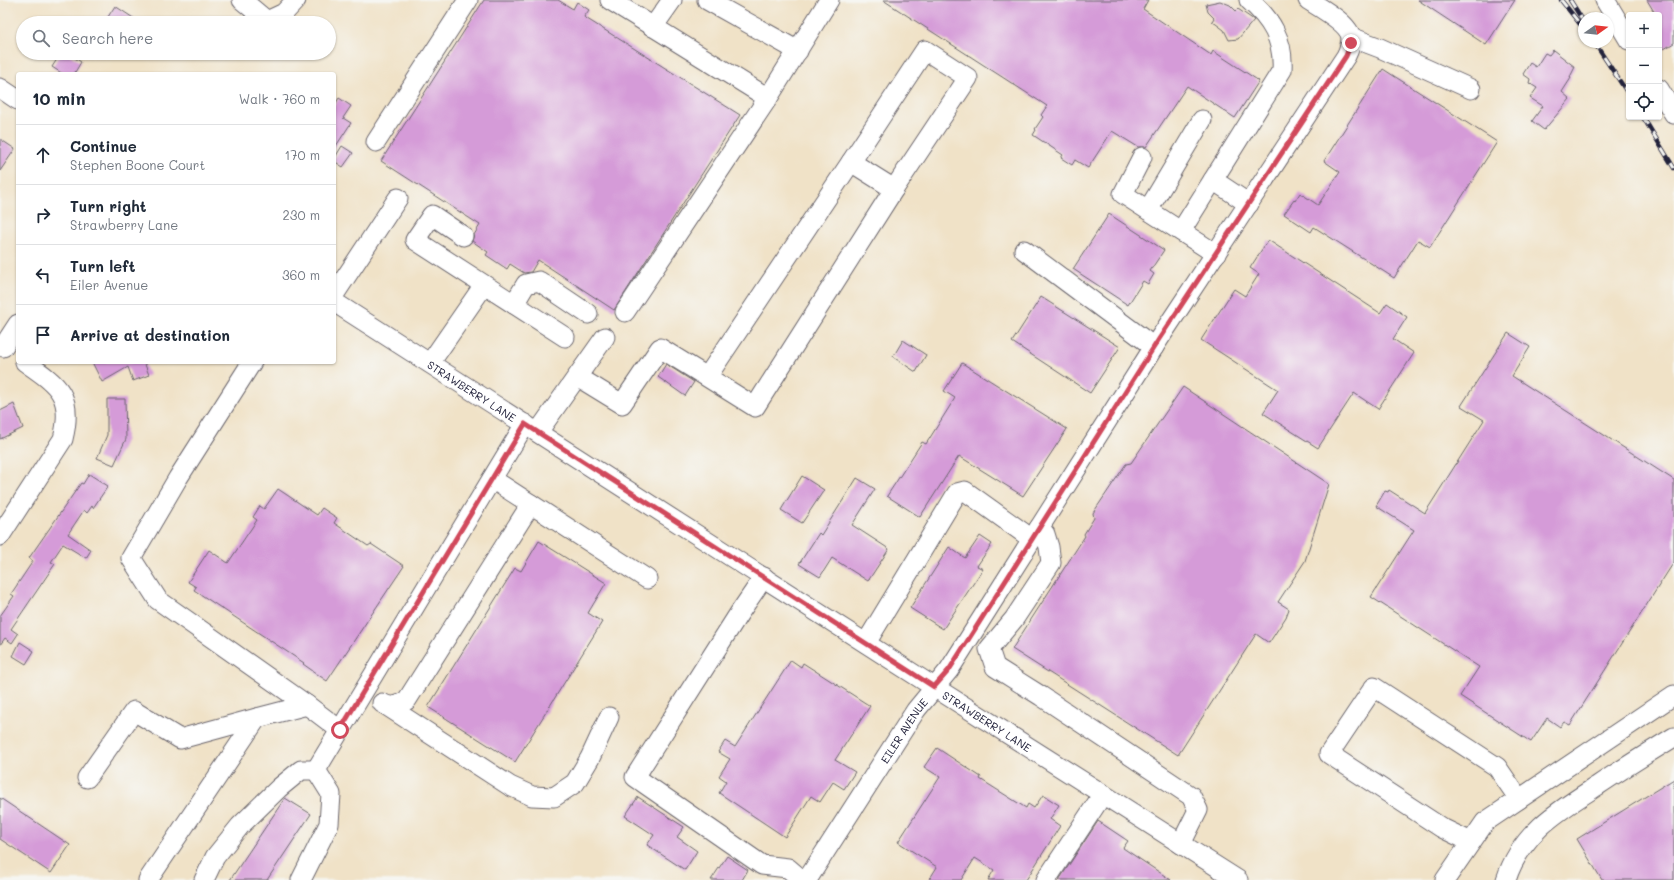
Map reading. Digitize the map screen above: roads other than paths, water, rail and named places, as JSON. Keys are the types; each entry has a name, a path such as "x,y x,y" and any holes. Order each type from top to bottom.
{"street":[{"path":"242,0 262,16"},
{"path":"278,16 284,13 296,0"},
{"path":"376,142 468,0"},
{"path":"610,0 768,98"},
{"path":"653,27 672,0"},
{"path":"707,0 798,51"},
{"path":"625,312 768,98 829,0"},
{"path":"1181,231 1282,70 1283,60 1276,32 1269,20 1249,0"},
{"path":"1308,0 1345,26 1351,38 1380,48 1471,89"},
{"path":"1605,0 1626,35"},
{"name":"EILER AVENUE","path":"807,880 916,710 949,670 1154,347 1346,56 1351,38"},
{"path":"578,377 622,404 660,348 755,407 894,189 968,78 925,50 707,377"},
{"path":"1662,95 1674,114"},
{"path":"1148,210 1202,120"},
{"path":"1142,157 1123,194 1216,254"},
{"path":"851,162 894,189"},
{"path":"1213,180 1249,204"},
{"path":"336,292 398,198"},
{"path":"463,236 432,215 415,240 565,337"},
{"path":"1024,250 1154,347"},
{"path":"514,304 526,284 539,281 588,314"},
{"path":"430,363 484,284"},
{"name":"STRAWBERRY LANE","path":"336,303 1238,880"},
{"path":"16,327 1,346 16,357"},
{"path":"316,770 492,479 531,428 578,377 605,337"},
{"path":"0,536 63,439 68,422 67,407 61,392 53,383 27,364"},
{"path":"251,364 178,478 131,558 158,600 340,730"},
{"path":"492,479 647,579"},
{"path":"866,642 957,493 965,491 1035,534 1044,534 1049,547 1051,563 1014,619 989,649 995,667 1191,796 1198,810 1181,844"},
{"path":"387,706 398,706 407,700 531,504"},
{"path":"764,577 635,777 762,864 788,868 802,880"},
{"path":"1471,842 1442,828 1329,754 1374,687 1497,768 1519,799"},
{"path":"363,693 387,706 510,786 532,796 554,797 575,783 590,758 609,717"},
{"path":"1445,880 1485,822 1674,695"},
{"path":"87,778 134,711 180,739 307,705"},
{"path":"148,880 257,718"},
{"path":"1506,880 1509,870 1523,845 1552,816 1674,736"},
{"path":"204,880 215,857 240,826 279,788 301,770 316,770"},
{"path":"301,880 329,824 331,794 316,770"},
{"path":"1046,880 1103,794"}],"railway":[{"path":"1561,0 1578,21"},
{"path":"1570,0 1578,13"},
{"path":"1598,48 1626,90"},
{"path":"1645,120 1674,168"}]}
